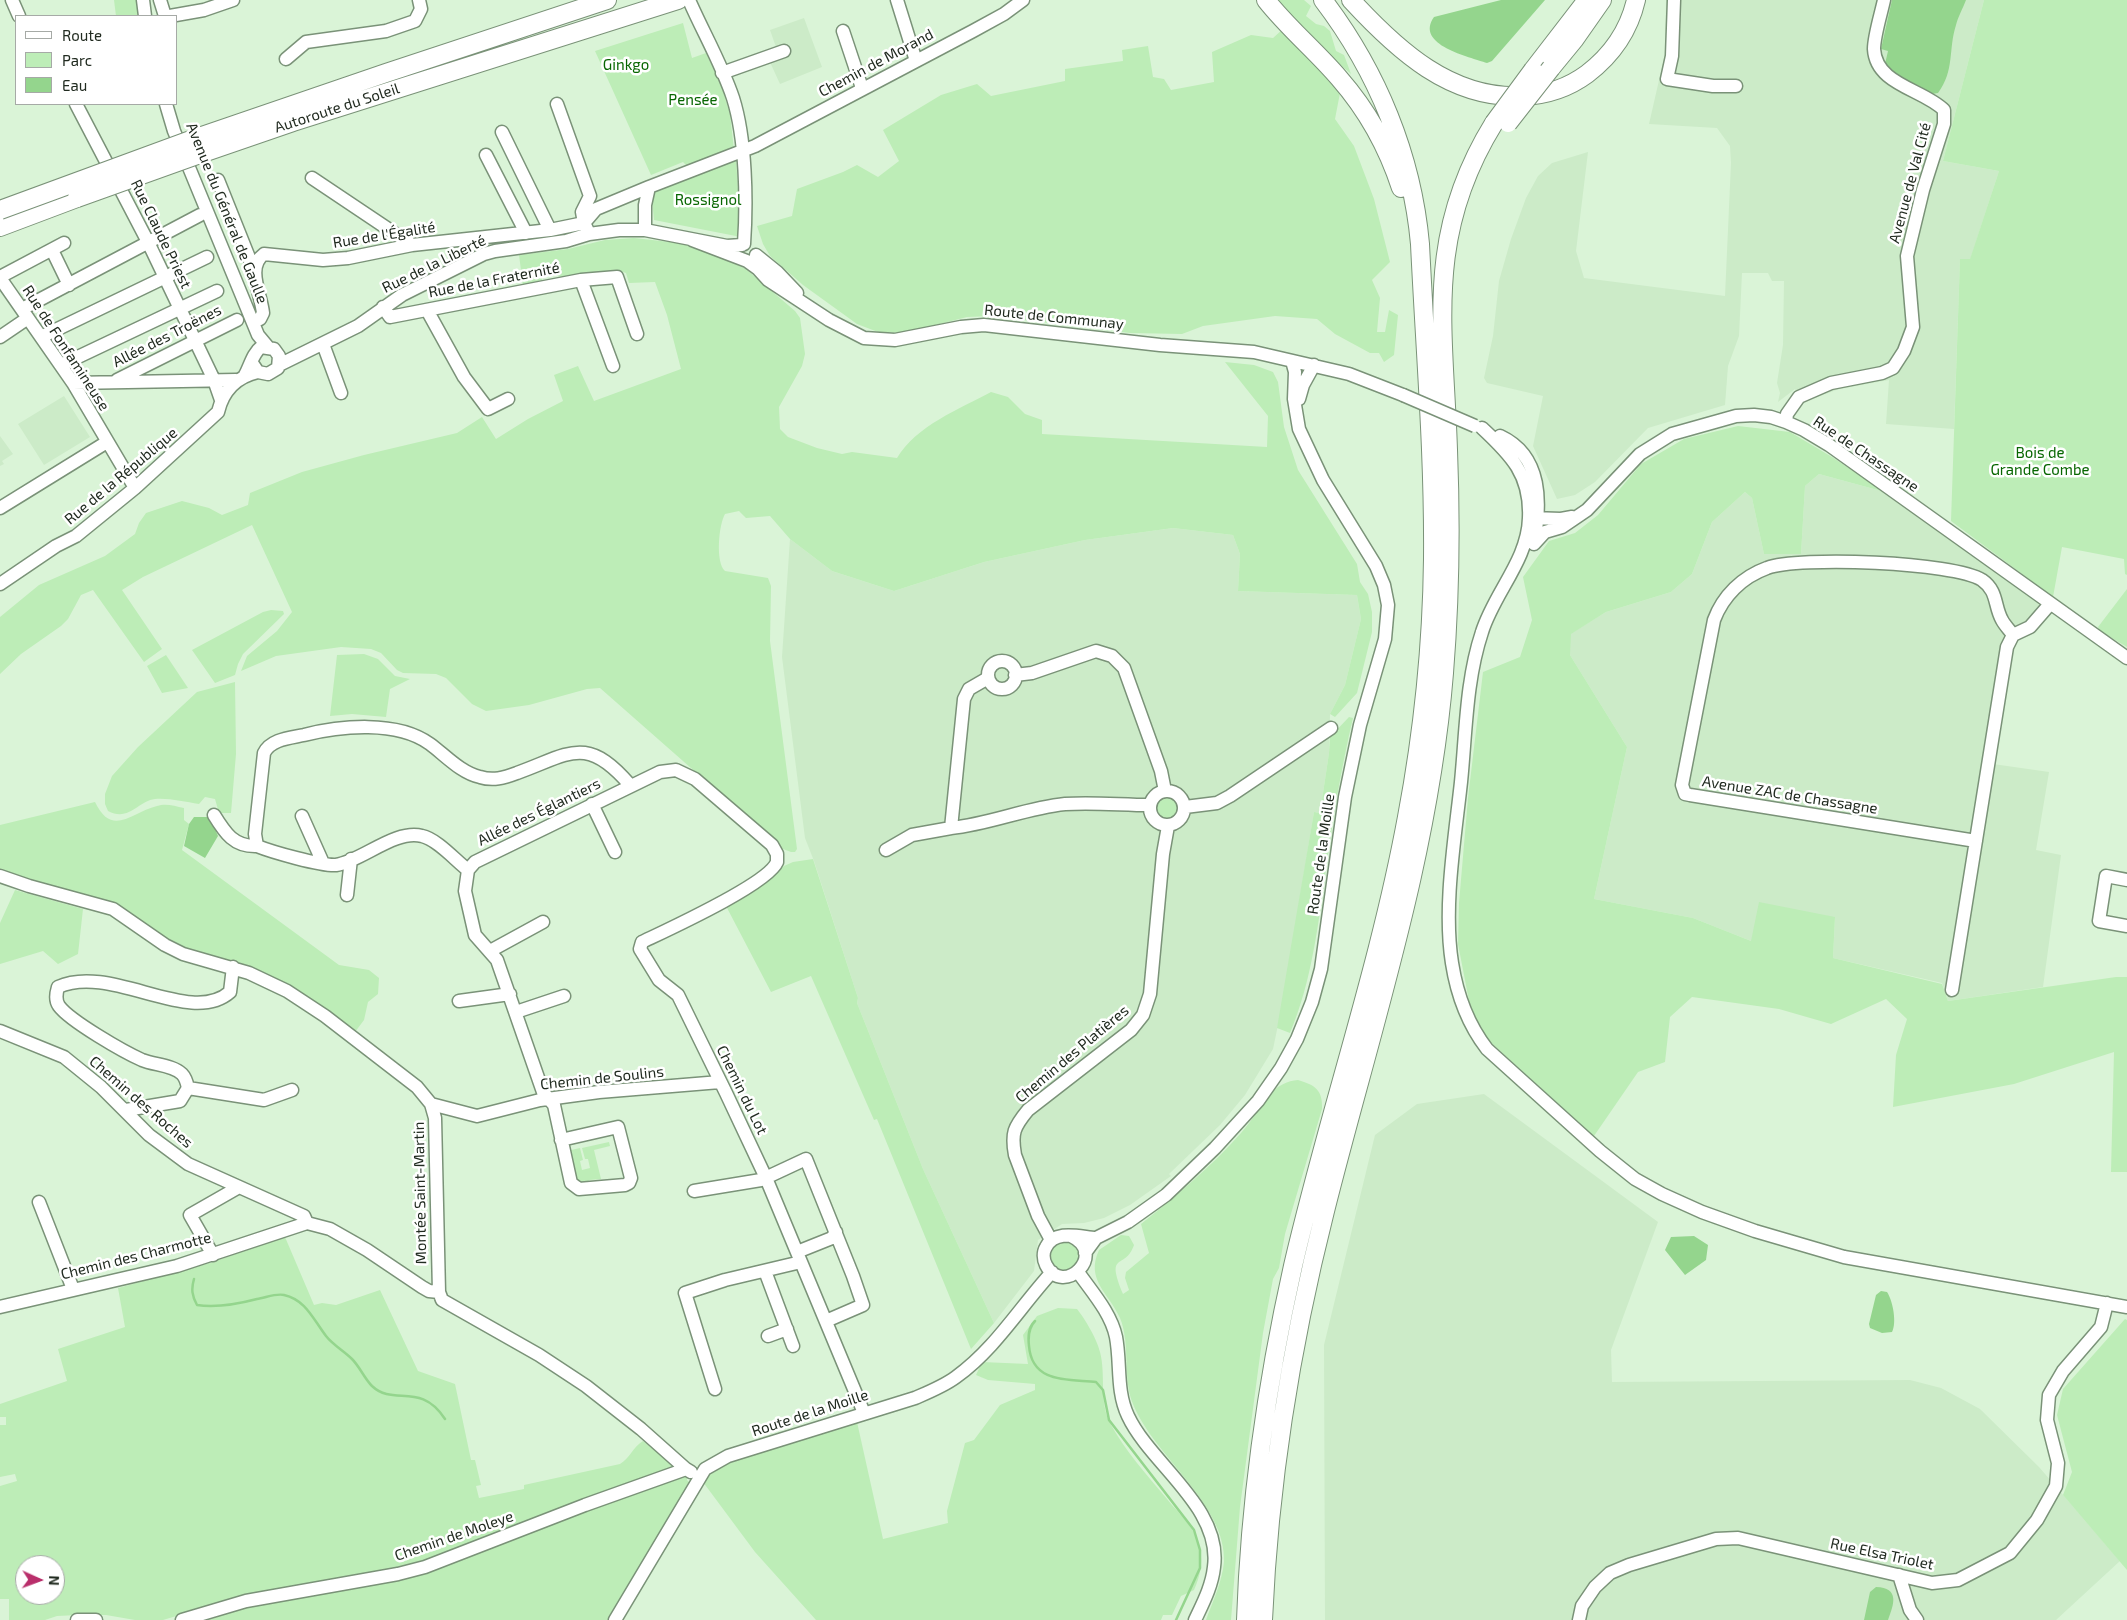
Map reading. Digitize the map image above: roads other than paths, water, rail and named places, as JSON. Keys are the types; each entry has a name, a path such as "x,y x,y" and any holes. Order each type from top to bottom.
{"highway":[{"name":"Autoroute du Soleil","path":"0,210 198,138 377,76 607,0"},
{"name":"Autoroute du Soleil","path":"0,227 293,122 678,0"},
{"path":"1266,0 1346,86 1379,136 1404,196 1422,281"},
{"path":"1246,1620 1255,1500 1269,1389 1283,1313 1309,1202 1388,908 1415,765 1426,672 1433,559 1431,460 1422,281 1416,207 1391,119 1363,59 1323,0"},
{"path":"1351,0 1384,34 1426,68 1465,88 1490,95 1508,97 1540,94 1557,90 1575,82 1595,68 1619,40 1630,20 1636,0"},
{"path":"1263,1620 1275,1473 1300,1319 1325,1209 1399,938 1425,819 1437,739 1444,663 1450,558 1442,283 1450,229 1465,181 1533,70 1588,0"},
{"path":"1501,123 1574,40 1602,0"}],"street":[{"path":"12,0 19,15"},
{"path":"143,0 145,15"},
{"path":"160,0 165,15"},
{"path":"176,15 204,10 233,0"},
{"path":"286,59 306,42 386,31 415,21 421,9 419,0"},
{"path":"688,0 722,73 732,97 737,116 742,151 747,251"},
{"path":"896,0 916,61"},
{"name":"Chemin de Morand","path":"742,151 755,146 1004,14 1023,0"},
{"path":"1674,0 1672,56 1667,79 1714,86 1736,86"},
{"name":"Avenue de Val Cité","path":"1786,422 1787,414 1799,397 1832,383 1882,373 1893,368 1904,351 1913,327 1907,256 1923,190 1944,124 1944,110 1936,102 1886,76 1877,64 1874,49 1884,0"},
{"path":"843,31 862,88"},
{"path":"722,73 784,51"},
{"path":"557,104 590,196 582,212 587,229"},
{"name":"Rue Claude Priest","path":"77,105 148,242 214,380 221,400"},
{"name":"Avenue du Général de Gaulle","path":"166,105 174,131 263,348"},
{"path":"502,132 550,230"},
{"name":"Rue de l'Égalité","path":"254,270 258,259 264,254 322,260 348,258 412,245 550,230 587,229 596,210 742,151"},
{"path":"486,155 526,233"},
{"path":"312,178 412,245"},
{"path":"218,180 254,270 263,313 256,328"},
{"path":"645,230 649,187"},
{"path":"0,337 25,314 69,285 200,215"},
{"name":"Rue de la Liberté","path":"279,361 292,360 358,326 402,295 484,254 566,242 587,229 645,230 747,251"},
{"path":"0,278 64,243"},
{"path":"52,250 69,285"},
{"name":"Route de Communay","path":"747,251 777,272 807,304 829,320 851,332 880,340 895,340 961,327 984,325 1160,345 1254,352 1349,374 1503,437 1517,448 1527,461 1535,478 1539,496 1537,523"},
{"path":"41,337 207,257"},
{"name":"Rue de la Fraternité","path":"383,307 390,317 581,280 618,277 637,334"},
{"name":"Rue de Fonfamineuse","path":"0,278 73,383 135,488"},
{"path":"581,280 613,366"},
{"path":"61,365 217,291"},
{"path":"427,310 464,377 488,409 508,399"},
{"name":"Allée des Troënes","path":"113,382 237,320"},
{"path":"323,344 340,393"},
{"path":"263,348 274,349 279,361 275,371 268,374 255,367 254,354 263,348"},
{"name":"Route de la Moille","path":"1085,1253 1096,1238 1128,1222 1166,1195 1215,1148 1258,1101 1282,1068 1297,1039 1312,1002 1321,969 1345,797 1360,725 1385,639 1388,604 1384,584 1376,566 1323,480 1299,429 1294,398 1296,372 1292,360"},
{"path":"1295,410 1303,384 1314,365"},
{"path":"73,383 240,378 255,367"},
{"name":"Rue de la République","path":"0,584 56,546 76,536 135,488 218,412 221,400 240,378"},
{"name":"Rue de Chassagne","path":"1537,523 1562,527 1574,516 1587,510 1640,454 1672,434 1736,416 1771,417 1804,430 1829,445 2127,658"},
{"path":"1478,427 1510,455 1524,476 1537,523 1534,544 1520,569 1496,602"},
{"path":"0,508 107,442"},
{"path":"1537,523 1526,539 1482,631 1472,670 1452,872 1449,926 1452,962 1466,1017 1487,1050 1600,1151 1635,1179 1662,1194 1702,1212 1755,1231 1844,1258 2127,1307"},
{"name":"Avenue ZAC de Chassagne","path":"1976,841 1690,795 1685,794 1682,785 1714,620 1718,610 1729,594 1745,579 1768,567 1790,563 1898,563 1964,574 1978,578 1990,588 1997,600 2001,619 2013,635"},
{"path":"1952,990 2008,647 2013,635 2030,627 2050,604"},
{"path":"1015,675 1032,673 1096,651 1112,656 1124,668 1161,771 1165,791"},
{"path":"1000,661 1009,663 1015,671 1009,686 1001,689 993,686 988,678 989,669 1000,661"},
{"path":"951,828 964,699 969,689 988,678"},
{"path":"257,846 255,834 264,753 267,747 276,742 331,728 364,727 412,734 428,742 468,773 486,779 506,777 570,753 586,752 600,757 621,774 630,785"},
{"path":"1185,807 1217,802 1230,796 1331,728"},
{"name":"Allée des Églantiers","path":"468,870 475,862 630,785 665,770 676,770 689,775 772,844 778,857"},
{"path":"1165,791 1171,791 1179,795 1185,807 1184,813 1178,822 1168,826 1162,825 1152,817 1150,805 1157,794 1165,791"},
{"path":"592,804 615,852"},
{"path":"886,850 912,834 970,826 1065,804 1150,805"},
{"path":"214,815 234,841 246,846 257,846 323,863 338,864 401,838 420,835 431,840 468,870 465,891 476,935 497,960 543,1092 554,1105 561,1140 571,1182 579,1189 626,1185 629,1183 630,1178 618,1127 561,1140"},
{"path":"302,816 323,863"},
{"name":"Chemin des Platières","path":"1051,1240 1038,1216 1015,1154 1013,1144 1015,1126 1028,1110 1131,1030 1143,1015 1150,994 1163,854 1168,826"},
{"name":"Chemin du Lot","path":"778,857 776,865 760,878 713,907 642,942 640,949 659,980 678,995 766,1178 864,1413"},
{"path":"347,895 351,859"},
{"name":"Montée Saint-Martin","path":"0,876 113,909 165,945 183,954 233,968 276,985 325,1016 417,1087 431,1104 435,1118 439,1292"},
{"path":"2127,880 2106,876 2099,921 2127,926"},
{"path":"490,951 543,922"},
{"path":"126,1110 180,1101 188,1088 186,1080 182,1074 144,1061 119,1048 67,1014 58,1005 56,997 58,988 68,983 90,981 132,988 162,998 195,1004 224,997 230,992 233,968"},
{"path":"459,1001 510,994"},
{"path":"516,1012 564,996"},
{"name":"Chemin des Roches","path":"0,1031 64,1057 101,1087 149,1135 188,1164 288,1210 295,1217 303,1221"},
{"name":"Chemin de Soulins","path":"431,1104 477,1116 540,1100 593,1093 720,1082"},
{"path":"188,1088 264,1100 292,1090"},
{"path":"694,1191 766,1178 806,1159 861,1296 862,1305 826,1322"},
{"path":"213,1254 190,1215 239,1187"},
{"path":"38,1202 73,1289"},
{"path":"303,1221 330,1229 374,1254 422,1287 439,1292 445,1302 539,1355 603,1398 686,1469 700,1477"},
{"name":"Chemin des Charmotte","path":"0,1307 177,1266 303,1221"},
{"path":"715,1389 684,1293 765,1271 799,1257 832,1238 836,1232"},
{"path":"1071,1236 1081,1242 1085,1253 1084,1263 1078,1272 1065,1277 1047,1268 1044,1256 1047,1245 1051,1240 1064,1235 1096,1238"},
{"path":"765,1271 793,1346"},
{"name":"Route de la Moille","path":"615,1620 700,1477 711,1465 728,1456 915,1398 955,1378 982,1354 1052,1272"},
{"path":"1078,1272 1113,1328 1117,1346 1121,1395 1127,1415 1138,1433 1201,1513 1210,1532 1215,1558 1213,1576 1195,1620"},
{"name":"Rue Elsa Triolet","path":"1579,1620 1582,1606 1595,1587 1610,1573 1629,1565 1716,1539 1738,1538 1932,1583 1958,1580 2010,1553 2037,1520 2056,1486 2058,1463 2047,1420 2049,1395 2063,1371 2101,1327 2107,1303"},
{"path":"768,1336 787,1329"},
{"name":"Chemin de Moleye","path":"182,1620 246,1600 398,1574 425,1567 585,1505 686,1469"},
{"path":"1898,1575 1910,1610 1916,1620"},
{"path":"77,1620 96,1620"}],"water":[{"path":"1501,0 1545,0 1492,61 1487,63 1457,53 1437,42 1431,35 1430,27 1434,17"},
{"path":"1892,0 1966,0 1954,34 1947,76 1938,93 1932,94 1888,71 1885,64 1888,51 1881,49"},
{"path":"194,817 210,817 218,836 205,858 184,846 189,824"},
{"path":"1694,1236 1708,1245 1706,1260 1685,1275 1665,1250 1671,1237"},
{"path":"1881,1291 1887,1292 1893,1306 1894,1323 1892,1332 1882,1333 1870,1328 1869,1324 1876,1295"},
{"path":"1876,1587 1889,1590 1892,1594 1893,1603 1888,1620 1864,1620 1870,1592"}],"waterway":[{"path":"194,1279 192,1292 197,1305 227,1305 278,1295 284,1295 298,1301 329,1339 352,1359 372,1386 380,1392 389,1395 417,1397 426,1401 436,1408 445,1419"},
{"path":"1035,1321 1030,1330 1029,1346 1037,1367 1044,1373 1054,1377 1096,1382 1103,1390 1109,1420 1194,1530 1200,1550 1200,1568 1176,1620"}],"park label":[{"name":"Ginkgo","path":"626,65"},
{"name":"Pensée","path":"693,100"},
{"name":"Rossignol","path":"708,200"},
{"name":"Bois de Grande Combe","path":"2040,462"}]}
